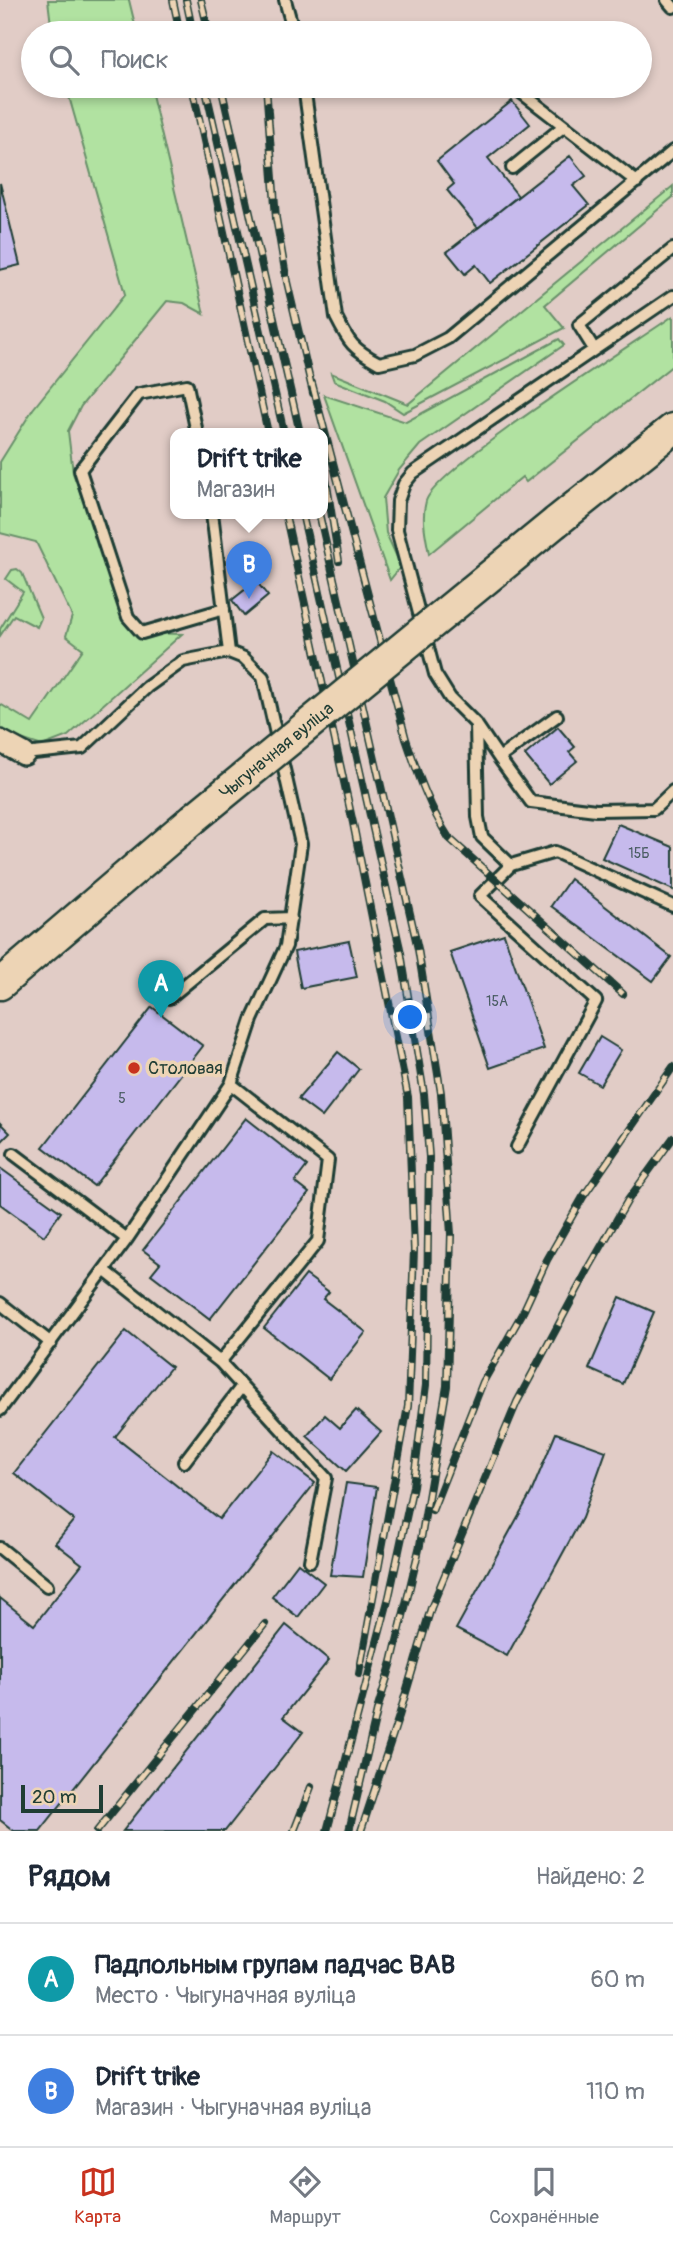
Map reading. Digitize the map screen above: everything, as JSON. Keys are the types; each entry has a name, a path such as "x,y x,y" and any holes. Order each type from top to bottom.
{"main road":[{"name":"Чыгуначная вуліца","path":"0,984 193,819 673,429"}],"street":[{"path":"0,741 24,754"}],"lane":[{"path":"285,0 291,21"},
{"path":"667,0 673,7"},
{"path":"306,98 336,317 346,337 358,352 379,363 415,355 448,338 673,151"},
{"path":"528,98 637,181"},
{"path":"512,168 564,126"},
{"path":"594,349 579,324 673,249"},
{"path":"673,296 413,473 404,484 398,501 397,530 435,674 450,698 476,724 531,802 596,810 654,809 673,791"},
{"path":"196,428 187,385 139,394 80,470 128,617 142,632 224,609"},
{"path":"213,519 229,652"},
{"path":"0,1410 127,1239 230,1084 252,1020 286,946 301,844 263,677 244,658 229,652 183,661 148,687 82,748 24,754"},
{"path":"499,758 557,716"},
{"path":"476,724 478,817 482,836 511,864"},
{"path":"517,1147 596,1001 480,896 511,864 555,852 673,906"},
{"path":"169,998 265,919 290,918"},
{"path":"220,1362 318,1241 328,1160 230,1084"},
{"path":"14,1154 127,1239"},
{"path":"104,1270 220,1362 326,1478 310,1561"},
{"path":"0,1303 51,1343"},
{"path":"184,1462 242,1386"},
{"path":"0,1548 47,1586"}],"green space":[{"path":"48,0 129,0 134,21 51,21"},
{"path":"69,98 153,98 204,314 184,303 167,301 81,406 68,431 73,473 127,616 149,633 182,634 68,736 42,746 0,732 0,704 32,723 83,649 66,636 72,616 36,542 0,533 0,462 33,409 125,294"},
{"path":"673,186 673,197 545,305 564,328 403,413 385,401 334,381 331,373 408,404"},
{"path":"673,316 673,365 526,482 522,477 429,554 424,514 426,501 438,485 498,435"},
{"path":"559,339 564,345 420,445 399,470 383,498 386,533 401,566 390,580 324,395 406,422"},
{"path":"17,569 22,573 41,618 37,627 14,615 0,636 0,629 23,592 6,579 12,570"}],"building":[{"path":"512,101 530,124 488,158 518,196 478,228 447,190 454,184 437,161"},
{"path":"570,156 586,176 573,186 589,205 490,283 476,265 465,274 447,252"},
{"path":"0,183 20,265 0,270"},
{"path":"256,581 268,596 244,616 232,600"},
{"path":"558,727 575,747 569,752 577,761 549,784 525,755"},
{"path":"618,824 673,847 673,890 602,858"},
{"path":"570,879 671,957 653,981 551,906"},
{"path":"504,934 544,1049 490,1068 450,952"},
{"path":"349,941 357,977 301,988 294,952"},
{"path":"152,1007 203,1046 94,1186 43,1147"},
{"path":"600,1037 621,1050 600,1085 579,1073"},
{"path":"338,1052 359,1069 322,1117 298,1099"},
{"path":"246,1118 307,1166 295,1182 309,1193 210,1319 151,1274 160,1263 143,1250"},
{"path":"0,1123 10,1133 0,1143"},
{"path":"0,1168 61,1212 44,1236 0,1204"},
{"path":"306,1275 329,1292 323,1299 366,1332 329,1379 264,1328"},
{"path":"620,1297 654,1312 623,1384 589,1369"},
{"path":"126,1331 171,1367 115,1437 219,1519 273,1451 315,1483 40,1831 14,1831 0,1820 0,1598 34,1625 82,1564 55,1543 74,1520 14,1473"},
{"path":"356,1410 381,1432 346,1471 307,1436 325,1415 340,1428"},
{"path":"556,1433 606,1451 582,1518 507,1656 456,1629 531,1493"},
{"path":"346,1483 377,1487 363,1577 330,1575"},
{"path":"298,1563 324,1583 298,1617 272,1597"},
{"path":"286,1625 329,1660 283,1717 303,1732 225,1831 123,1831"}],"railway":[{"path":"173,0 177,21"},
{"path":"186,0 190,21"},
{"path":"201,0 206,21"},
{"path":"195,98 267,428"},
{"path":"208,98 283,428"},
{"path":"224,98 299,428"},
{"path":"267,98 276,218 287,282 313,393"},
{"path":"312,383 324,428"},
{"path":"328,444 406,739 436,814 449,838 623,994"},
{"path":"328,492 339,561"},
{"path":"286,519 353,823 408,1097 414,1250 408,1406 359,1674"},
{"path":"303,519 401,953 424,1094 429,1157 426,1385 413,1486 389,1597 327,1831"},
{"path":"320,519 418,949 441,1093 451,1234 447,1386 420,1545 349,1831"},
{"path":"432,1511 483,1382 523,1312 547,1260 583,1197 673,1067"},
{"path":"361,1831 431,1608 517,1402 628,1200 673,1138"},
{"path":"97,1831 265,1624"},
{"path":"294,1831 311,1787"}],"place":[{"name":"Drift trike","path":"249,599"},
{"name":"Падпольным групам падчас ВАВ","path":"161,1018"},
{"name":"Столовая","path":"134,1068"}]}
